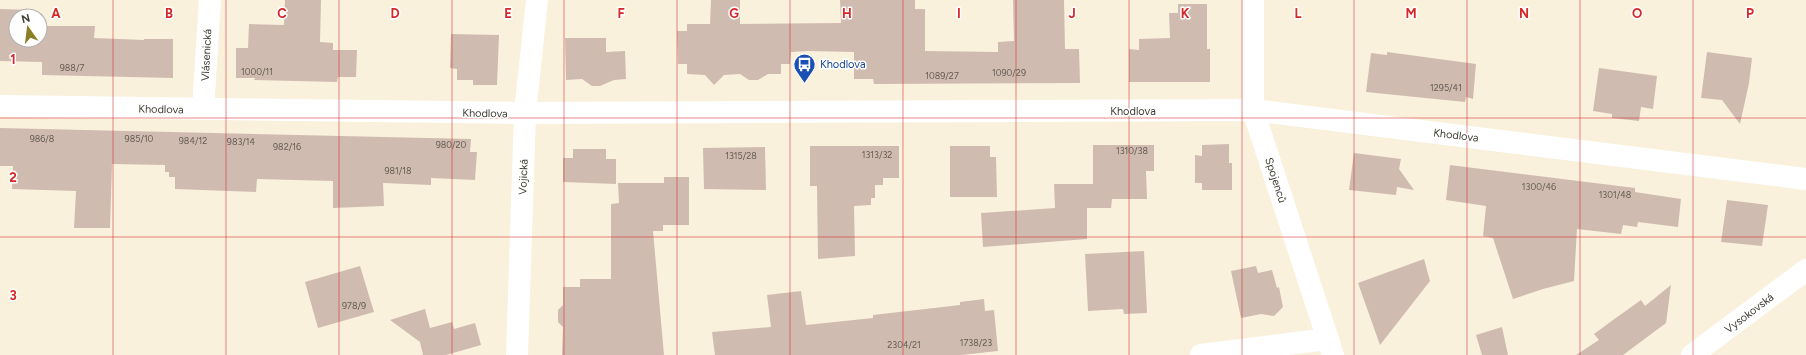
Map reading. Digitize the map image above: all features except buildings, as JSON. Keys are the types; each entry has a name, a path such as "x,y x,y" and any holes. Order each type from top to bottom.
{"street":[{"name":"Vlásenická","path":"203,109 210,0"},
{"name":"Vojická","path":"516,355 525,113 537,0"},
{"name":"Spojenců","path":"1253,0 1253,110 1330,347"},
{"name":"Khodlova","path":"0,106 525,113 1253,110 1806,179"},
{"name":"Vysokovská","path":"1692,355 1806,270"},
{"path":"1201,355 1330,347"}],"place":[{"name":"Khodlova","path":"805,84"}]}
